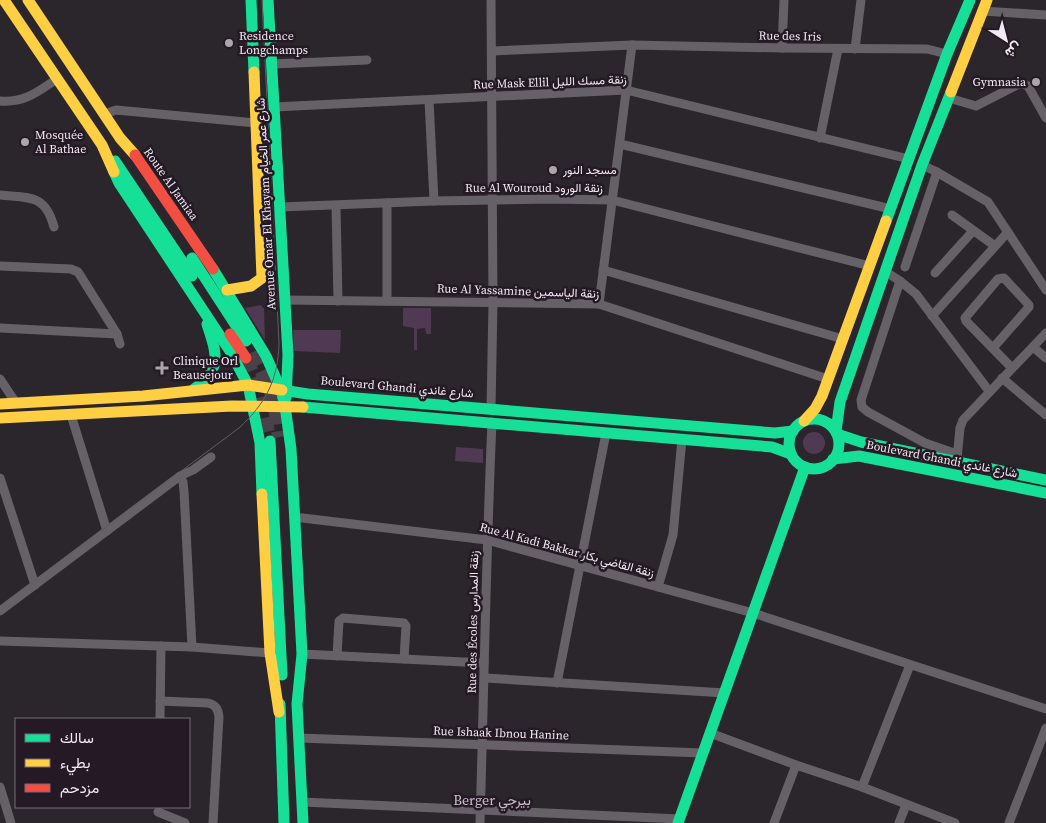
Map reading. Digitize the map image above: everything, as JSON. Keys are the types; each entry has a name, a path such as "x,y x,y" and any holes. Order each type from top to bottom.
{"main road":[{"path":"4,0 56,79 102,145 128,177 250,355 134,169 120,138"},
{"name":"Route Al Jamiaa","path":"28,0 120,138 147,171 227,290 284,390"},
{"name":"Avenue Omar El Khayam شارع عمر الخيام","path":"227,290 256,285 262,278 251,0"},
{"name":"Avenue Omar El Khayam شارع عمر الخيام","path":"268,0 286,300 288,355 284,390"},
{"path":"970,0 947,54 819,403 793,431 789,442 791,454 798,463 805,467 821,467 833,459 839,446 837,433 838,408 922,165 987,0"},
{"path":"102,145 119,183 230,351 248,386 254,405 260,443 270,653 279,712 284,823"},
{"path":"193,390 208,379 216,366 217,360 203,309"},
{"name":"Boulevard Ghandi شارع غاندي","path":"0,404 143,396 248,386 774,433 793,431"},
{"path":"284,390 291,450 302,654 297,704"},
{"path":"0,418 254,405 285,406 772,447 791,454"},
{"path":"804,421 823,420 830,424 837,433"},
{"name":"Boulevard Ghandi شارع غاندي","path":"837,433 861,442 957,458 1046,480"},
{"path":"279,712 282,676 275,439 291,673 297,704 303,823"},
{"name":"Boulevard Ghandi شارع غاندي","path":"833,459 859,456 1046,493"},
{"path":"679,821 725,693 748,611 805,467"}],"street":[{"path":"491,0 493,96 491,409"},
{"path":"782,48 784,0"},
{"path":"855,49 861,0"},
{"path":"982,12 1046,15"},
{"path":"598,304 632,45"},
{"name":"Rue des Iris","path":"492,51 632,45 927,49 947,54"},
{"path":"820,138 838,49"},
{"path":"272,64 367,60"},
{"path":"0,101 26,99 56,79"},
{"path":"949,98 976,106 1021,83 1025,84 1046,118"},
{"name":"Rue Mask Ellil زنقة مسك الليل","path":"274,107 626,90 909,159"},
{"path":"429,100 434,201"},
{"path":"106,116 116,110 256,123"},
{"path":"620,144 891,209"},
{"path":"922,165 988,202 1046,290"},
{"path":"905,267 937,172"},
{"path":"0,195 43,203 50,214 54,227"},
{"name":"Rue Al Wouroud زنقة الورود","path":"280,207 434,201 612,200 870,266"},
{"path":"387,204 387,301"},
{"path":"336,206 338,301"},
{"path":"952,215 995,246"},
{"path":"935,273 974,231"},
{"path":"932,316 1008,232"},
{"path":"0,266 75,270 117,334 120,344"},
{"path":"603,270 843,340"},
{"path":"886,272 916,294 989,391"},
{"path":"993,348 1028,311 1029,307 1004,278 998,279 966,318 993,348 1012,368"},
{"path":"900,281 861,404 866,411 957,458 960,424 989,391 1046,333"},
{"name":"Rue Al Yassamine زنقة الياسمين","path":"286,300 598,304 828,379"},
{"path":"0,328 117,334"},
{"path":"1033,346 1046,358"},
{"path":"1002,378 1046,415"},
{"path":"0,379 16,403"},
{"path":"71,415 107,531"},
{"name":"Rue des Écoles زنقة المدارس","path":"480,823 492,422"},
{"path":"556,682 606,433"},
{"path":"658,587 673,535 682,439"},
{"path":"0,612 180,476 193,470 211,457"},
{"path":"180,476 184,491 192,647"},
{"path":"0,478 35,585"},
{"name":"Rue Al Kadi Bakkar زنقة القاضي بكار","path":"294,517 487,540 748,611 1046,709"},
{"path":"337,656 339,621 343,618 404,623 406,626 404,659"},
{"path":"0,641 192,647 270,653"},
{"path":"160,718 161,646"},
{"path":"302,654 484,663"},
{"path":"862,787 910,665"},
{"path":"485,678 725,693"},
{"path":"160,701 208,703 218,710 212,823"},
{"path":"1009,823 1046,728"},
{"path":"710,733 862,787 955,823"},
{"name":"Rue Ishaak Ibnou Hanine","path":"299,738 703,753"},
{"path":"774,823 796,765"},
{"path":"0,787 11,823"},
{"path":"302,802 481,809 679,821"},
{"path":"899,823 906,805"},
{"path":"158,823 158,810 185,823"}],"shaded area":[{"path":"261,305 264,309 265,340 245,308"},
{"path":"403,308 431,308 431,334 426,334 425,328 417,329 417,350 414,350 414,328 403,326"},
{"path":"293,330 341,330 340,353 294,351"},
{"path":"814,432 824,439 825,443 818,453 814,454 804,447 803,443 810,433"},
{"path":"456,447 483,449 483,463 455,461"}],"tunnel":[{"path":"253,352 274,399 279,437"},
{"path":"246,358 259,390 270,441"}],"tram line":[{"path":"0,606 239,428 256,409 269,390 276,368 279,343 262,0"}],"traffic: fast":[{"path":"251,0 254,72"},
{"path":"268,0 288,355 286,398"},
{"path":"886,221 947,54 970,0"},
{"path":"836,431 840,402 922,165 951,92"},
{"path":"115,161 192,276"},
{"path":"114,172 119,183 230,351 248,385 260,443 262,494"},
{"path":"192,258 246,341"},
{"path":"213,269 266,356 281,390 285,406 291,449 302,654 297,704 303,823"},
{"path":"193,390 209,375 215,361 215,353 207,324"},
{"path":"282,390 308,394 775,433 793,431"},
{"path":"303,407 772,447 791,454"},
{"path":"814,419 824,421 832,426 837,434 839,444 837,454 832,462 824,467 814,469 804,467 796,462 791,454 789,444 791,434 796,426 804,421 814,419"},
{"path":"837,434 861,442 1046,480"},
{"path":"270,441 282,675"},
{"path":"833,459 859,456 1046,493"},
{"path":"678,823 805,467"},
{"path":"280,704 284,823"}],"traffic: slow":[{"path":"4,0 102,145 114,172"},
{"path":"28,0 120,138 135,155"},
{"path":"951,92 987,0"},
{"path":"227,290 251,286 262,278 254,72"},
{"path":"804,421 815,409 822,396 886,221"},
{"path":"0,404 143,396 248,385 282,390"},
{"path":"0,418 232,406 303,407"},
{"path":"262,494 270,653 279,712"}],"traffic: jam":[{"path":"135,155 213,269"},
{"path":"230,334 246,358"}],"place":[{"name":"Residence Longchamps","path":"229,43"},
{"name":"Gymnasia","path":"1036,82"},
{"name":"Mosquée Al Bathae","path":"25,142"},
{"name":"مسجد النور","path":"553,170"},
{"name":"Clinique Orl Beausejour","path":"162,368"}],"district":[{"name":"Berger بيرجي","path":"492,800"}]}
